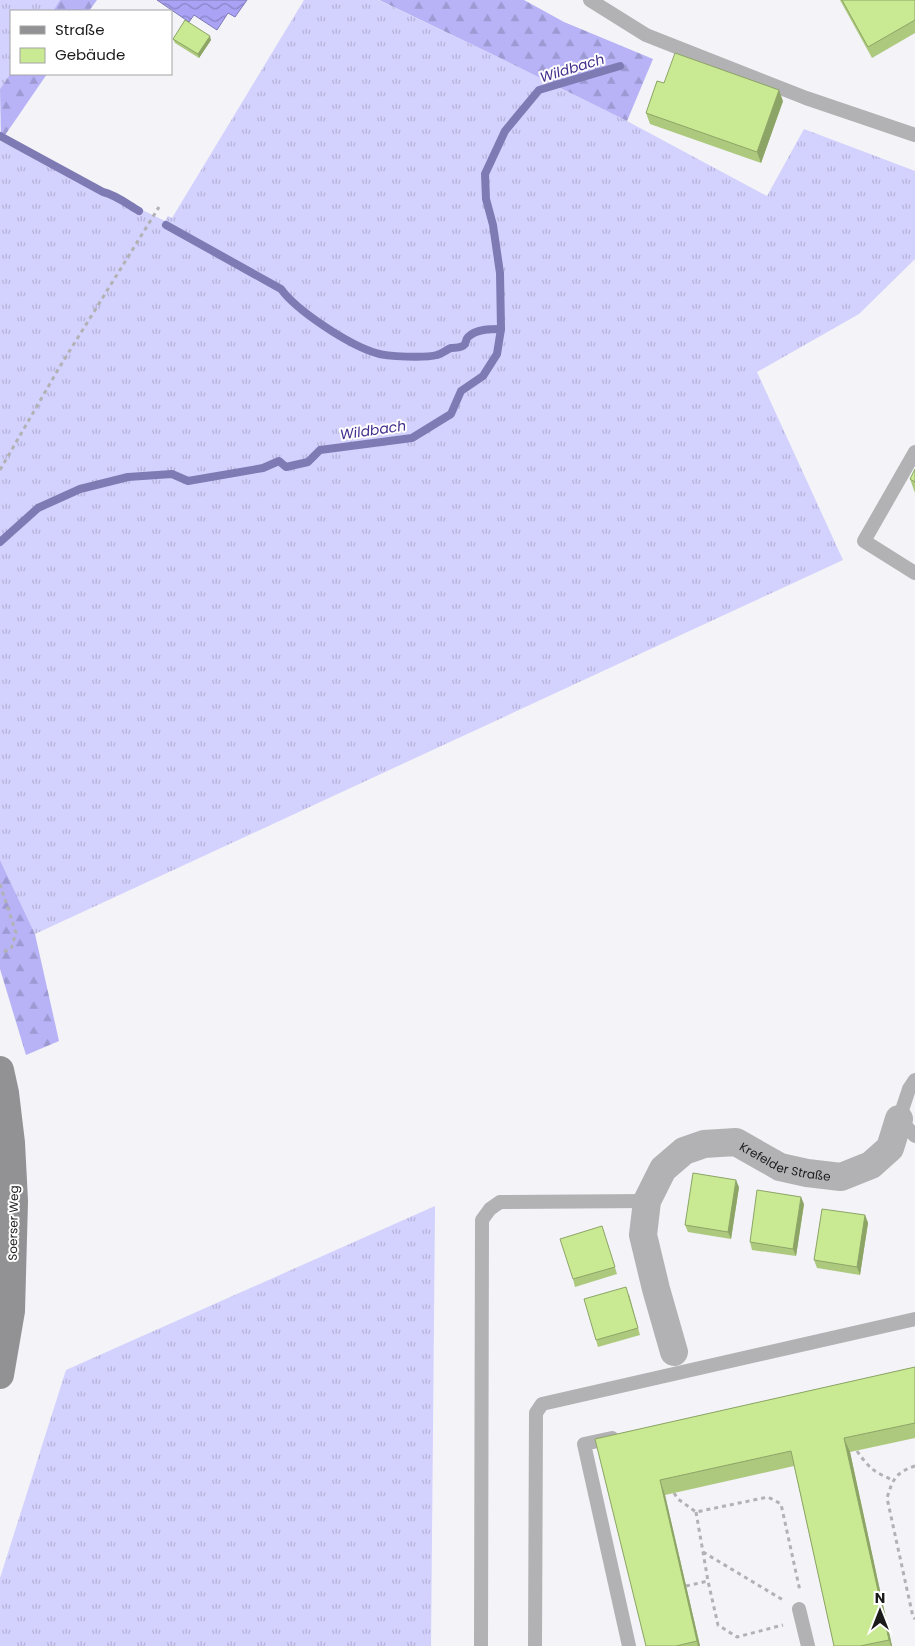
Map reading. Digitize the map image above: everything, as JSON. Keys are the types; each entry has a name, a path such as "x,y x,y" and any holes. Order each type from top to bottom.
{"main road":[{"name":"Soerser Weg","path":"0,1070 5,1093 11,1143 14,1201 11,1311 0,1375"}],"street":[{"name":"Krefelder Straße","path":"674,1352 643,1236 647,1201 663,1169 684,1151 704,1144 736,1142 780,1167 807,1174 841,1177 871,1165 890,1148 907,1128"}],"lane":[{"path":"590,0 646,35 806,98 915,135"},
{"path":"915,452 864,541 915,573"},
{"name":"Krefelder Straße","path":"907,1128 909,1089 915,1080"},
{"path":"481,1646 482,1220 490,1208 500,1202 647,1201"},
{"path":"535,1646 536,1413 542,1404 915,1319"},
{"path":"622,1435 584,1444 629,1646"},
{"path":"799,1609 808,1646"}],"path":[{"path":"0,470 59,368 159,207"},
{"path":"0,884 16,933 11,949 0,953"},
{"path":"857,1451 865,1462 878,1474 893,1480"},
{"path":"915,1466 903,1470 893,1480 887,1498 915,1619"},
{"path":"674,1493 678,1499 696,1512 708,1581 718,1624 737,1637 790,1624 803,1602 781,1504 768,1497 696,1512"},
{"path":"703,1552 799,1609"},
{"path":"686,1586 708,1581"}],"green space":[{"path":"0,0 60,0 54,10 10,10 10,74 0,89"},
{"path":"60,0 97,0 90,10 54,10"},
{"path":"304,0 378,0 627,121 767,196 804,129 915,171 915,259 859,314 757,372 843,560 35,934 0,860 0,141 165,221 168,216 172,218"},
{"path":"379,0 524,0 564,22 653,59 627,121"},
{"path":"10,74 46,75 1,141 0,89"},
{"path":"0,860 35,934 59,1041 26,1055 0,969"},
{"path":"435,1206 431,1646 0,1646 0,1578 66,1370"}],"water":[{"path":"157,0 247,0 235,17 228,13 217,30 194,15 189,22"}],"building":[{"path":"842,0 915,0 915,20 868,47"},
{"path":"185,20 210,36 198,54 173,39"},
{"path":"675,53 779,90 757,152 646,113 657,81 664,83"},
{"path":"915,469 915,482 910,479"},
{"path":"693,1173 736,1180 728,1232 685,1225"},
{"path":"757,1190 801,1197 793,1249 750,1242"},
{"path":"822,1209 865,1215 857,1267 814,1260"},
{"path":"602,1226 615,1267 573,1279 560,1239"},
{"path":"626,1287 638,1328 596,1340 584,1299"},
{"path":"915,1367 915,1423 844,1438 889,1640 860,1646 834,1646 791,1451 660,1480 697,1641 676,1646 646,1646 595,1439"}],"waterway":[{"name":"Wildbach","path":"0,542 38,508 80,489 128,477 172,474 188,481 263,468 279,461 286,467 308,462 320,450 412,438 451,414 461,391 483,376 497,354 501,329 500,273 493,225 486,199 485,174 505,131 539,90 620,66"},
{"path":"0,136 103,192 117,197 139,211"},
{"path":"166,225 281,289 299,307 324,326 352,343 376,353 406,357 437,355 451,348 463,346 468,337 475,332 501,329"}]}
